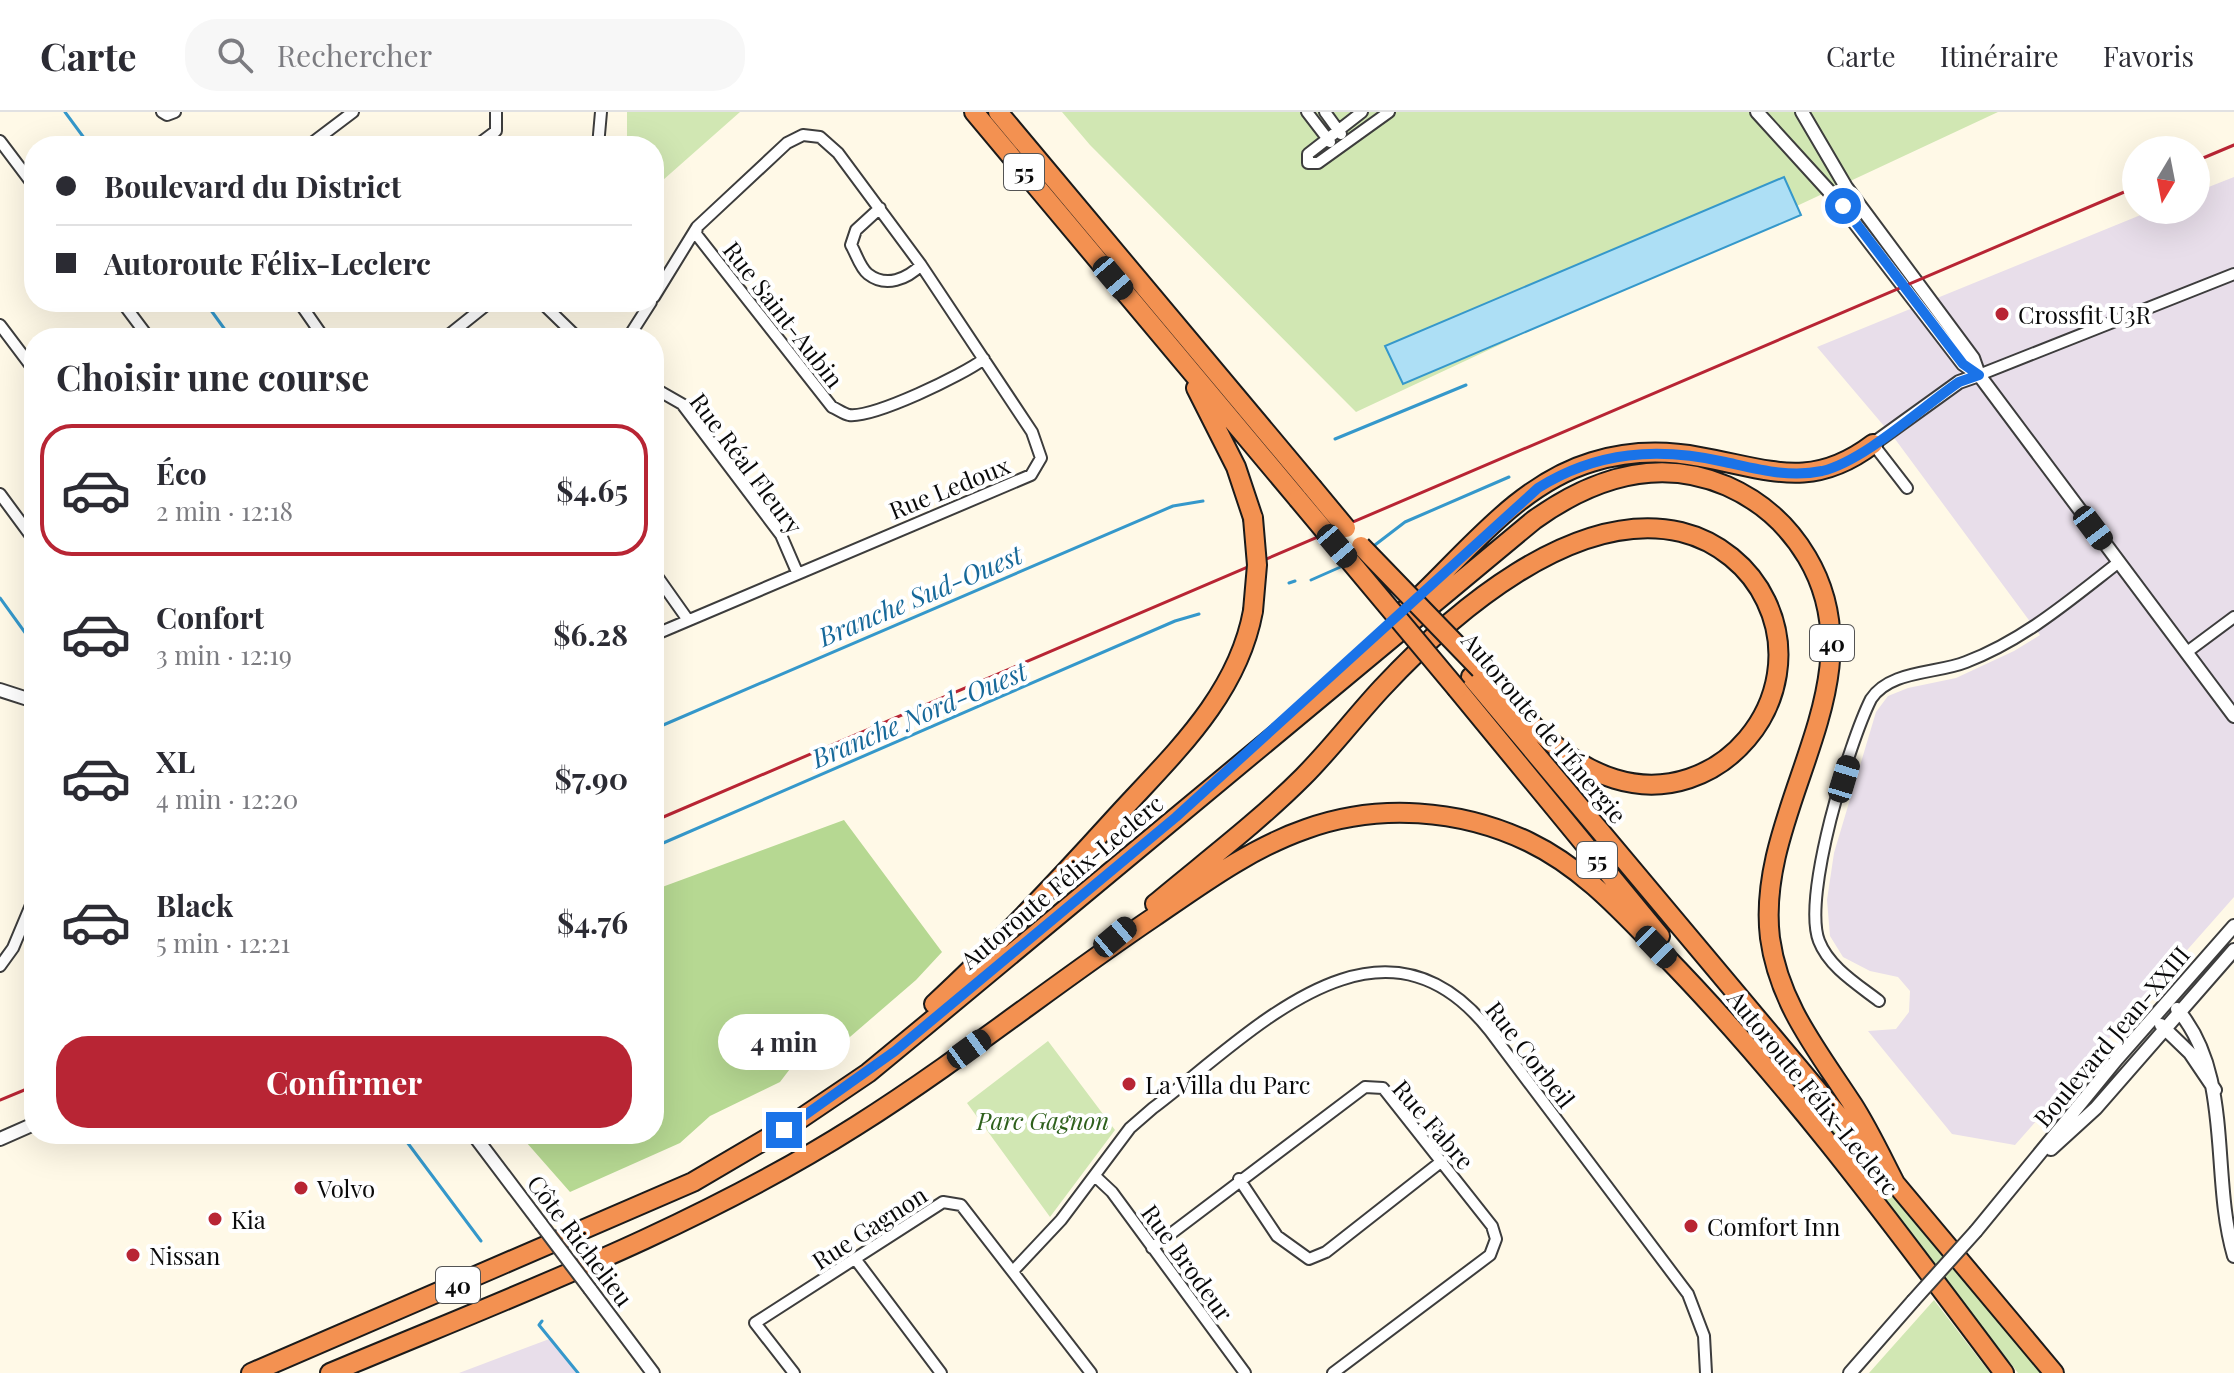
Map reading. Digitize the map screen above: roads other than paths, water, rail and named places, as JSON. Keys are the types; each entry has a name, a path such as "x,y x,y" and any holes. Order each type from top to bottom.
{"highway":[{"name":"Autoroute de l'Énergie","path":"974,112 1180,357 1469,678 1738,1031"},
{"name":"Autoroute de l'Énergie","path":"998,112 1305,493 1361,546 2054,1373"},
{"path":"842,1091 1012,929 1202,721 1236,667 1253,611 1257,565 1253,518 1233,460 1180,357"},
{"path":"1176,817 1426,592 1505,514 1562,474 1608,458 1651,452 1692,455 1776,473 1812,473 1843,464 1873,444"},
{"name":"Autoroute Félix-Leclerc","path":"251,1373 665,1196 761,1144 842,1091 925,1026 1515,535 1567,498 1615,478 1660,472 1704,478 1738,491 1774,515 1800,546 1820,583 1831,629 1831,661 1825,696 1773,864 1768,914 1774,959 1802,1028 1853,1106 1896,1185"},
{"path":"1083,965 1296,784 1383,687 1432,640 1507,580 1567,545 1604,533 1640,528 1679,532 1704,540 1736,561 1760,589 1774,621 1779,652 1772,697 1746,743 1711,770 1661,784 1619,780 1578,762 1469,678"},
{"name":"Autoroute Félix-Leclerc","path":"330,1373 659,1233 779,1172 919,1085 1083,965 1200,885 1282,838 1350,817 1426,814 1496,828 1536,846 1572,868 1612,901 1738,1031 2004,1373"}],"street":[{"path":"162,112 167,115 175,112"},
{"path":"321,136 353,112"},
{"path":"489,136 496,131 496,112"},
{"path":"599,136 601,112"},
{"path":"1307,112 1336,151"},
{"path":"1325,112 1347,142"},
{"path":"1362,112 1308,154 1308,162 1317,164 1389,112"},
{"path":"1757,112 1838,201 1963,364 1979,375"},
{"path":"1802,112 1842,181 1973,358 1979,375 2234,716"},
{"name":"Rue Ledoux","path":"664,281 697,227 787,143 803,135 820,137 838,153 921,265 1032,432 1041,458 1031,475 664,631"},
{"path":"0,141 24,173"},
{"path":"880,208 856,230 851,245 866,274 887,282 910,277 921,265"},
{"name":"Rue Saint-Aubin","path":"697,227 696,234 832,407 849,415 869,413 967,372 984,359"},
{"path":"1907,488 1873,444 1959,382 2234,274"},
{"path":"458,328 478,312"},
{"path":"551,312 568,328"},
{"path":"0,325 24,357"},
{"name":"Rue Réal Fleury","path":"664,394 682,404 781,535 797,572"},
{"path":"0,494 24,526"},
{"path":"1879,1001 1825,952 1817,937 1814,911 1820,861 1871,699 1889,682 1958,665 2005,644 2049,616 2119,562"},
{"path":"664,586 688,620"},
{"path":"2187,652 2234,617"},
{"path":"0,690 24,698"},
{"name":"Boulevard Jean-XXIII","path":"1850,1373 1976,1231 2084,1098 2234,926"},
{"path":"0,966 24,930"},
{"name":"Boulevard Jean-XXIII","path":"2023,1176 2096,1108 2234,950"},
{"name":"Rue Corbeil","path":"1014,1270 1041,1243 1141,1118 1301,996 1329,982 1363,972 1411,974 1451,994 1485,1024 1679,1282 1703,1328 1706,1373"},
{"path":"2168,1002 2180,1012 2212,1060 2229,1158 2226,1211 2234,1256"},
{"path":"2154,1018 2197,1063 2218,1097"},
{"name":"Rue Fabre","path":"1152,1248 1239,1179 1365,1087 1383,1088 1492,1226 1496,1239 1490,1255 1333,1373"},
{"path":"0,1139 24,1128"},
{"name":"Côte Richelieu","path":"481,1144 653,1373"},
{"path":"1239,1179 1277,1236 1309,1259 1326,1252 1442,1161"},
{"name":"Rue Brodeur","path":"1096,1177 1112,1192 1245,1373"},
{"name":"Rue Gagnon","path":"794,1373 755,1323 943,1202 961,1205 1091,1373"},
{"path":"856,1260 941,1373"}],"water":[{"path":"1784,177 1801,215 1403,384 1385,346"}],"waterway":[{"path":"65,112 83,136"},
{"path":"212,312 224,328"},
{"name":"Branche Sud-Ouest","path":"1335,439 1466,385"},
{"name":"Branche Nord-Ouest","path":"1371,548 1405,522 1509,477"},
{"name":"Branche Sud-Ouest","path":"664,725 1173,506 1203,501"},
{"name":"Branche Nord-Ouest","path":"1311,580 1345,565"},
{"name":"Branche Nord-Ouest","path":"1289,583 1295,581"},
{"path":"0,598 24,631"},
{"name":"Branche Nord-Ouest","path":"664,843 1175,621 1199,614"},
{"path":"408,1144 481,1241"},
{"path":"542,1321 539,1325 578,1373"}],"railway":[{"path":"2210,155 2234,145"},
{"path":"664,817 2122,193"},
{"path":"0,1100 24,1090"}],"place":[{"name":"Crossfit U3R","path":"2002,314"},
{"name":"La Villa du Parc","path":"1129,1084"},
{"name":"Volvo","path":"301,1188"},
{"name":"Kia","path":"215,1219"},
{"name":"Comfort Inn","path":"1691,1226"},
{"name":"Nissan","path":"133,1255"}],"park label":[{"name":"Parc Gagnon","path":"1043,1120"}]}
